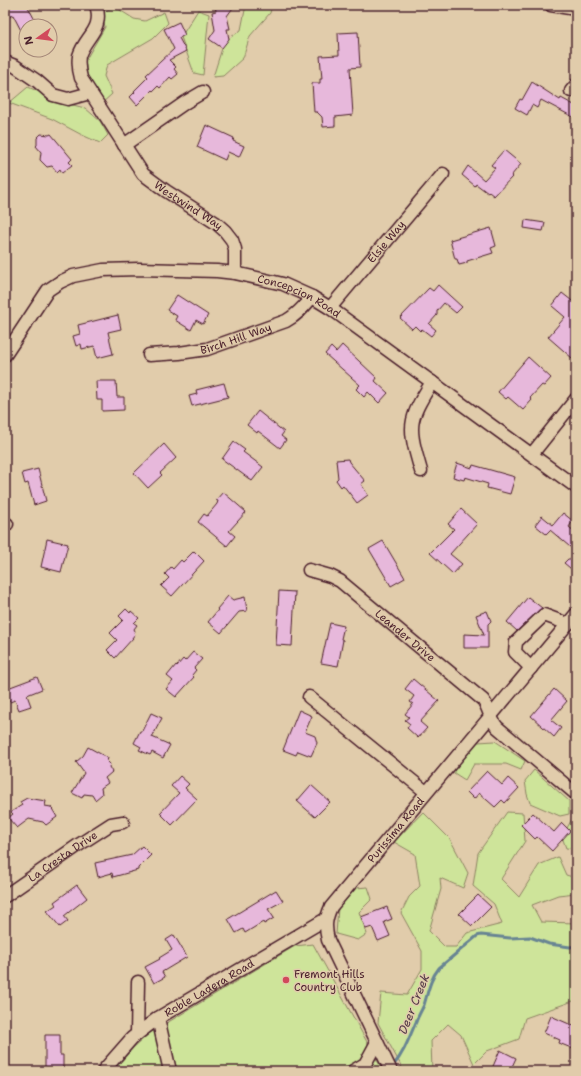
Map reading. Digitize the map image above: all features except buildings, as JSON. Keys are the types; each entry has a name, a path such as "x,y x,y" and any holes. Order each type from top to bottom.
{"street":[{"name":"Westwind Way","path":"96,5 99,14 97,26 83,47 79,57 81,78 143,174 225,230 232,240 235,249 235,273"},
{"path":"551,5 576,9"},
{"path":"5,62 15,66 53,94 68,99 90,93"},
{"path":"124,145 203,92"},
{"name":"Elsie Way","path":"330,308 443,174"},
{"name":"Concepcion Road","path":"5,355 48,290 73,276 104,270 139,269 217,271 235,273 283,284 312,297 330,308 576,487"},
{"name":"Birch Hill Way","path":"149,355 207,349 286,321 303,309 312,297"},
{"path":"421,471 413,443 411,431 412,419 416,409 432,382"},
{"path":"532,454 576,400"},
{"name":"Leander Drive","path":"309,570 330,576 354,592 483,700 488,706 497,727 576,794"},
{"name":"Purissima Road","path":"326,919 331,907 576,614"},
{"path":"531,668 515,652 516,642 544,615 568,624"},
{"path":"309,697 426,792"},
{"name":"La Cresta Drive","path":"5,896 111,824 123,822"},
{"path":"326,919 328,940 389,1067"},
{"name":"Roble Ladera Road","path":"103,1071 132,1038 158,1018 326,919"},
{"path":"137,1034 138,982"},
{"path":"158,1018 170,1071"},
{"path":"353,1071 365,1064 377,1042"}],"green space":[{"path":"250,5 272,5 270,13 250,36 243,58 223,76 213,77 224,42 241,30 245,10"},
{"path":"115,7 134,19 145,21 164,12 168,23 153,38 107,65 104,76 112,94 101,104 88,80 85,61 105,27 102,12"},
{"path":"198,10 209,14 203,75 194,73 181,37"},
{"path":"28,87 65,103 85,108 100,121 108,135 100,143 52,119 9,103"},
{"path":"495,741 525,761 521,770 506,764 474,764 465,780 454,773 453,765 478,742"},
{"path":"534,770 569,801 569,814 560,816 530,803 525,781"},
{"path":"423,812 450,839 468,873 463,888 440,878 441,889 429,931 445,947 456,947 467,933 502,924 494,904 473,886 478,853 507,812 523,813 525,841 501,879 519,897 539,865 558,857 566,875 576,878 576,893 558,895 532,905 541,922 576,923 576,1000 525,1018 519,1039 487,1051 474,1064 461,1035 448,1024 431,1041 432,1071 404,1071 378,1023 381,993 407,995 422,969 422,951 401,913 409,897 420,886 415,854 394,842"},
{"path":"576,817 576,849 566,848 562,837 572,819"},
{"path":"368,887 372,899 359,912 367,934 358,940 336,934 338,908 356,888"},
{"name":"Fremont Hills Country Club","path":"313,944 383,1071 113,1071 134,1047 150,1033 295,946"}],"waterway":[{"name":"Deer Creek","path":"393,1066 406,1045 424,1005 436,972 477,936 481,935 510,938 530,937 549,944 570,947 576,946"}],"place":[{"name":"Fremont Hills Country Club","path":"286,980"}]}
